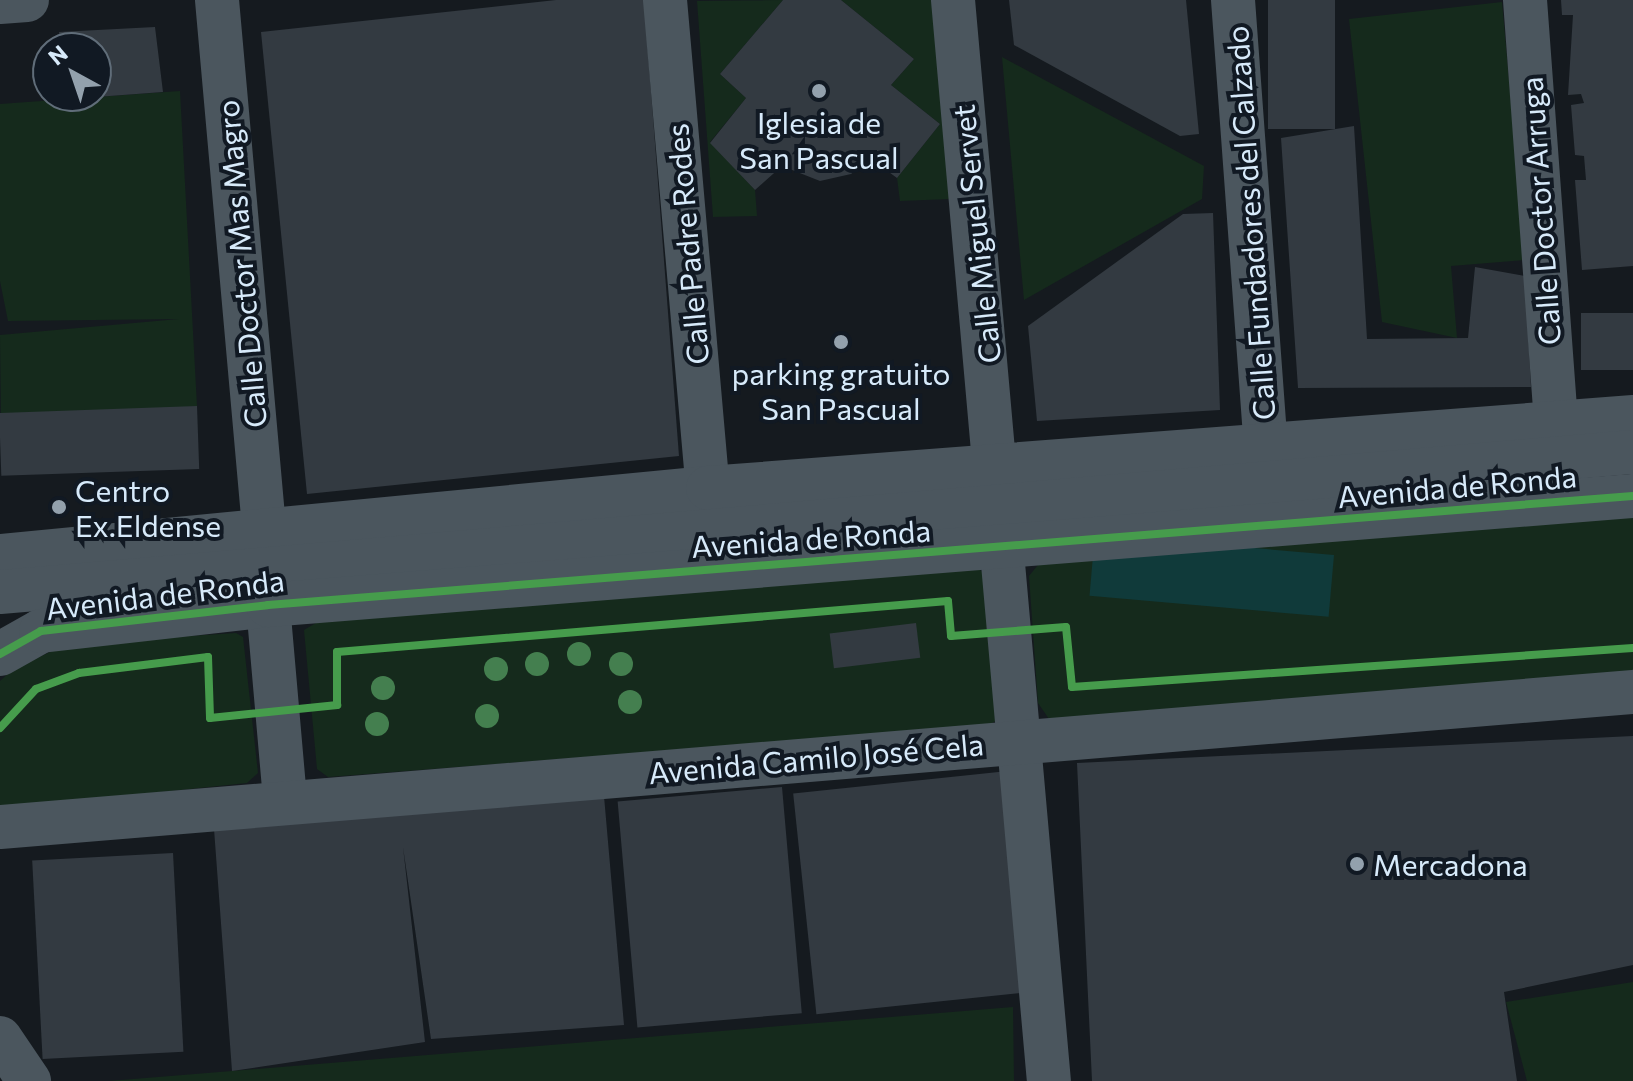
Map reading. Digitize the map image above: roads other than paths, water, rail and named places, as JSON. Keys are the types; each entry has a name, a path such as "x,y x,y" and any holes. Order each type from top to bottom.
{"street":[{"path":"0,2 27,0"},
{"name":"Calle Doctor Mas Magro","path":"217,0 264,528"},
{"name":"Calle Padre Rodes","path":"665,0 708,488"},
{"name":"Calle Miguel Servet","path":"953,0 1002,507 1049,1081"},
{"name":"Calle Fundadores del Calzado","path":"1233,0 1266,446"},
{"name":"Calle Doctor Arruga","path":"1525,0 1556,423"},
{"name":"Avenida de Ronda","path":"0,654 41,631 268,605 1002,507 1266,446 1633,417"},
{"name":"Avenida de Ronda","path":"0,592 1633,452"},
{"name":"Avenida de Ronda","path":"0,556 264,528 708,488 1002,507 1633,496"},
{"path":"268,605 285,800"},
{"name":"Avenida Camilo José Cela","path":"0,827 285,800 1633,692"},
{"path":"0,1038 29,1081"}],"place":[{"name":"Iglesia de San Pascual","path":"819,91"},
{"name":"parking gratuito San Pascual","path":"841,342"},
{"name":"Centro Ex.Eldense","path":"59,507"},
{"name":"Mercadona","path":"1357,864"}]}
